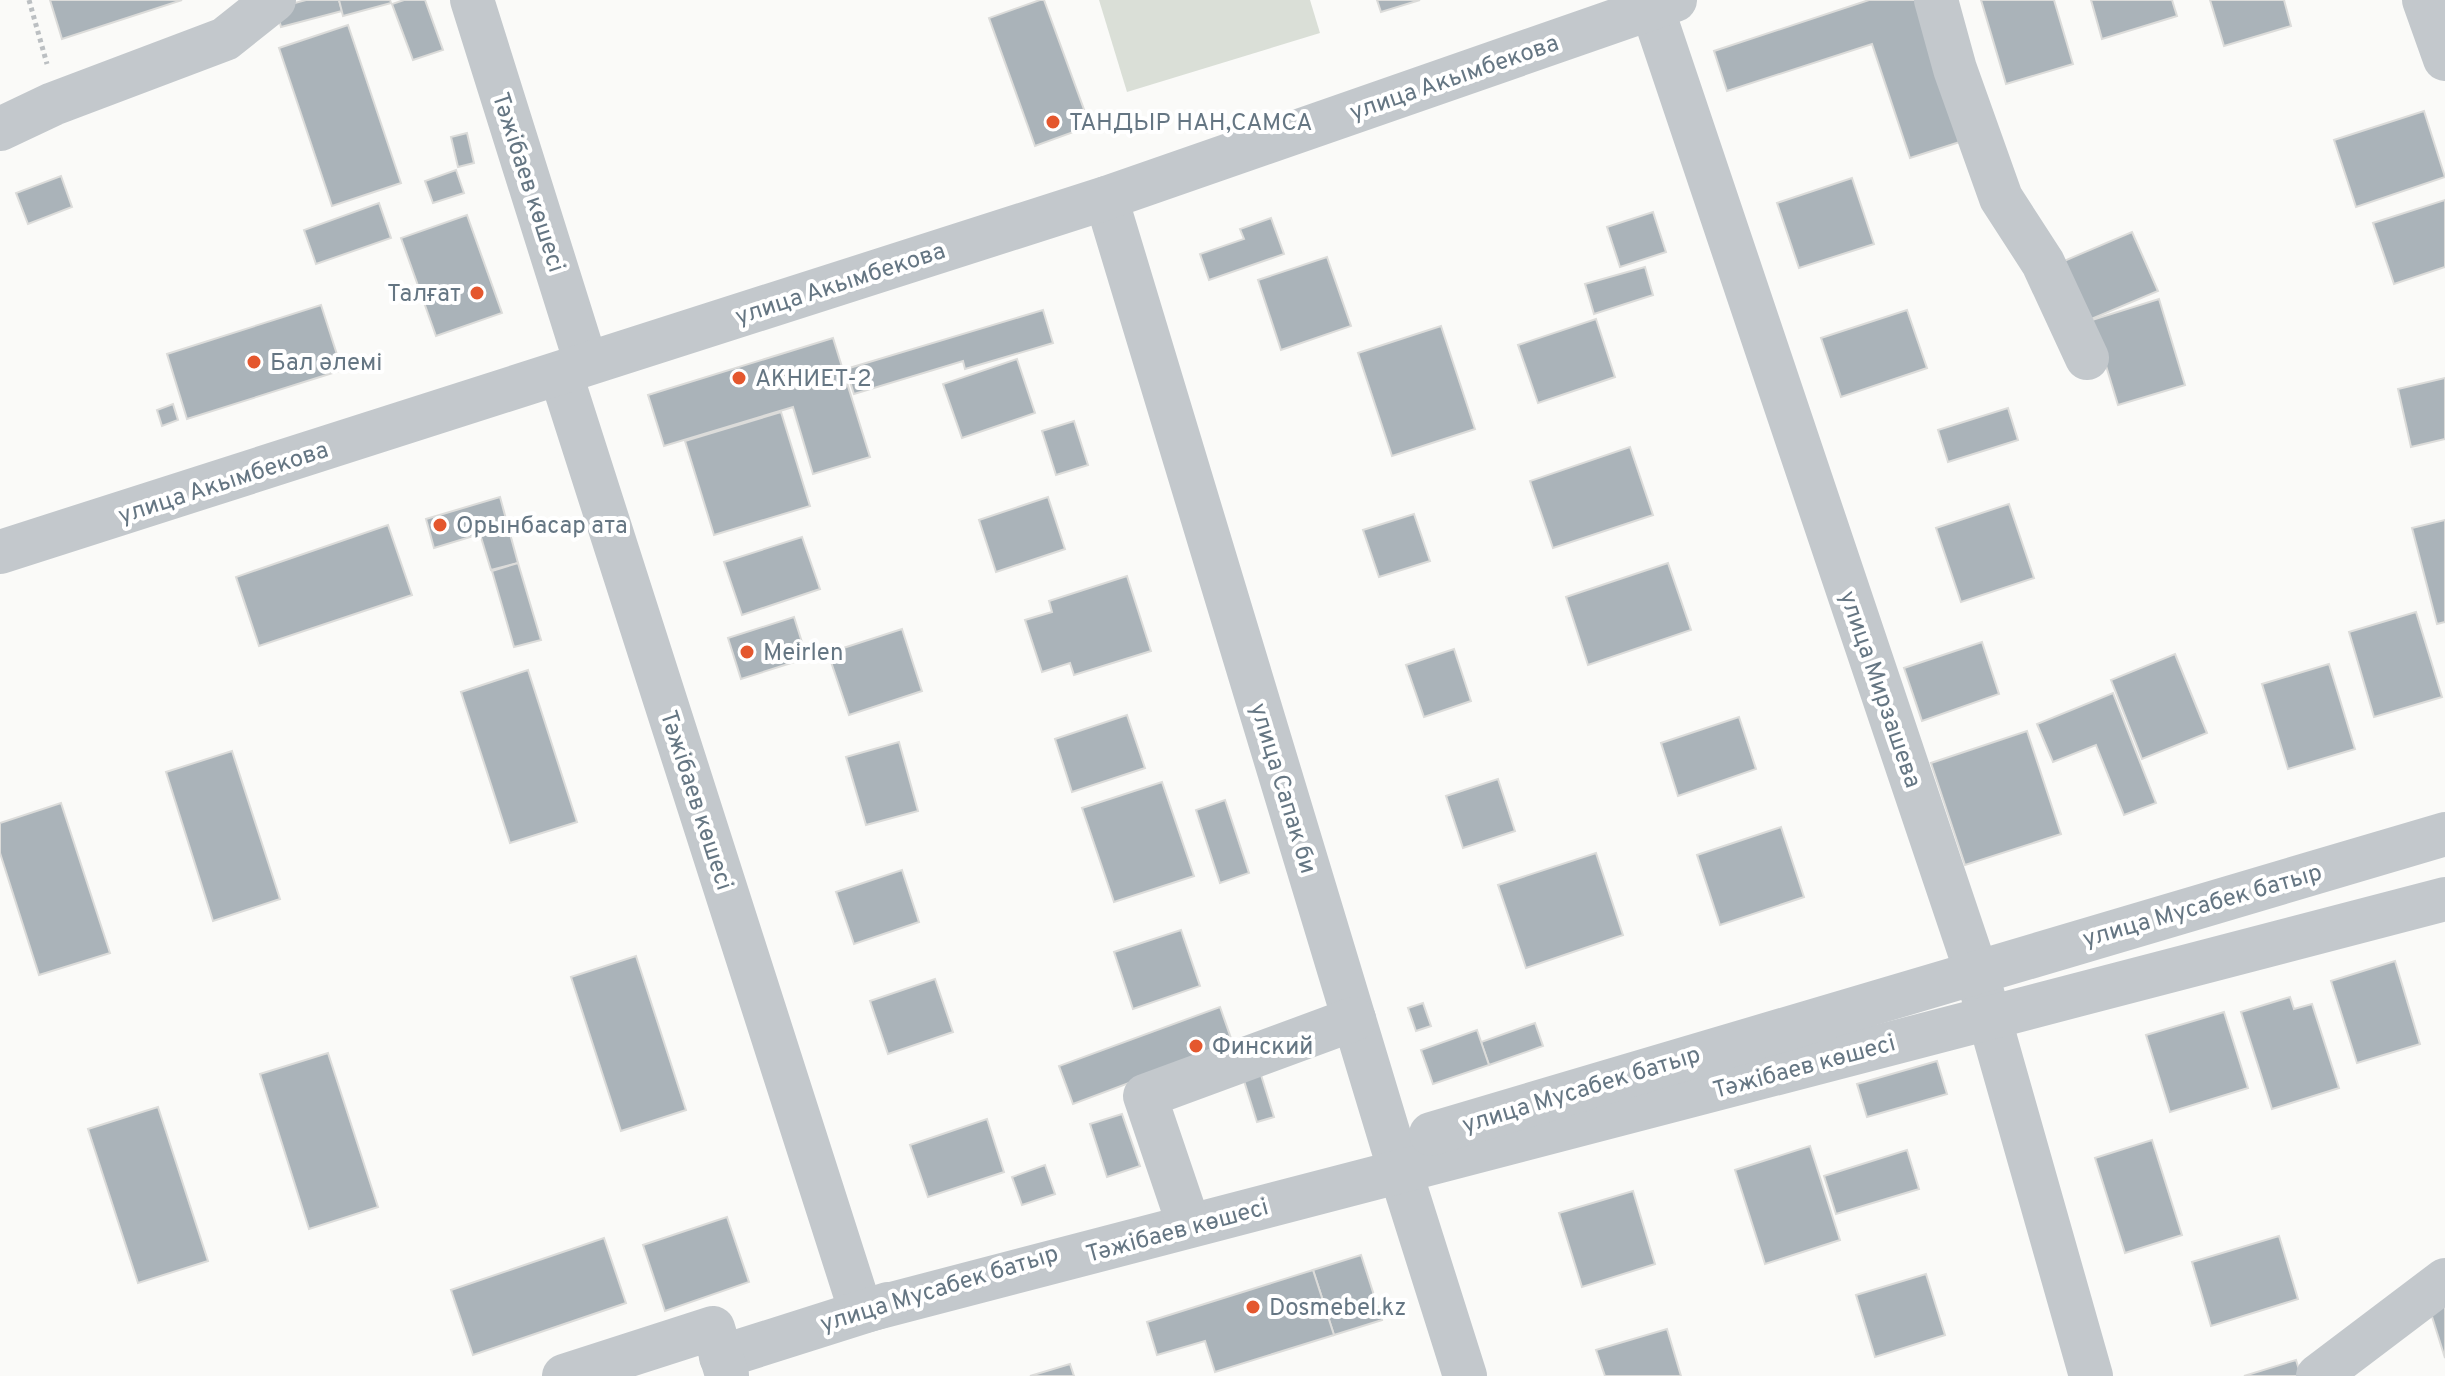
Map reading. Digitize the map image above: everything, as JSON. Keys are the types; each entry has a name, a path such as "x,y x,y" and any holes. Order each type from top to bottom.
{"street":[{"path":"0,129 62,100 225,39 274,0"},
{"name":"Тәжібаев көшесі","path":"472,0 574,369 861,1312 2445,899"},
{"path":"1936,0 1955,69 2001,198 2043,263 2087,358"},
{"path":"2424,0 2445,59"},
{"name":"улица Акымбекова","path":"0,552 1106,198 1661,3"},
{"name":"улица Мирзашева","path":"1661,3 1976,971 2091,1376"},
{"name":"улица Сапак би","path":"1106,198 1392,1145 1465,1376"},
{"name":"улица Мусабек батыр","path":"724,1366 861,1312 1392,1145 2445,834"},
{"path":"1184,1211 1145,1096 1354,1019"},
{"path":"2318,1376 2445,1280"},
{"path":"564,1376 713,1328 724,1366"}],"path":[{"path":"29,0 49,70 62,100"}],"shaded area":[{"path":"1099,0 1310,0 1320,33 1127,92"}],"building":[{"path":"50,0 182,0 62,39"},
{"path":"306,0 339,0 342,11 281,27 276,8"},
{"path":"339,0 390,0 391,3 343,16"},
{"path":"404,0 425,0 443,50 413,60 392,4"},
{"path":"1044,0 1090,126 1035,146 989,18"},
{"path":"1377,0 1420,0 1381,12"},
{"path":"1869,0 1923,0 1969,139 1910,158 1872,44 1727,91 1714,51"},
{"path":"1981,0 2054,0 2073,64 2006,84"},
{"path":"2091,0 2172,0 2177,16 2102,39"},
{"path":"2210,0 2284,0 2291,26 2224,46"},
{"path":"348,25 401,183 332,206 279,48"},
{"path":"2424,111 2445,177 2356,207 2334,140"},
{"path":"467,133 474,163 458,167 451,137"},
{"path":"456,170 464,193 433,203 425,181"},
{"path":"61,176 72,207 28,224 16,193"},
{"path":"1852,178 1874,244 1799,268 1777,203"},
{"path":"2445,200 2445,267 2394,284 2373,223"},
{"path":"379,203 391,238 316,264 304,230"},
{"path":"1653,212 1666,252 1620,267 1607,227"},
{"path":"467,215 502,313 436,336 401,238"},
{"path":"1271,218 1284,254 1209,280 1200,254 1244,239 1240,229"},
{"path":"2132,232 2158,291 2089,320 2064,261"},
{"path":"1327,257 1351,326 1281,350 1258,280"},
{"path":"1645,267 1653,295 1594,314 1585,284"},
{"path":"2159,299 2185,385 2118,405 2092,320"},
{"name":"Бал әлемі","path":"321,305 342,370 187,419 167,354"},
{"path":"1043,310 1053,343 965,369 963,361 854,394 846,369"},
{"path":"1907,310 1927,368 1841,397 1821,338"},
{"path":"1596,319 1615,377 1538,403 1518,345"},
{"path":"1441,326 1475,429 1392,456 1358,353"},
{"path":"833,338 870,457 813,474 793,407 664,446 648,395"},
{"path":"1017,359 1035,413 962,438 943,384"},
{"path":"2445,378 2445,439 2411,447 2398,389"},
{"path":"173,404 178,420 162,426 157,410"},
{"path":"2008,408 2018,440 1948,462 1938,430"},
{"path":"781,412 810,506 714,535 685,441"},
{"path":"1074,421 1088,465 1056,475 1042,431"},
{"path":"1630,447 1653,515 1553,548 1530,481"},
{"path":"500,497 518,563 491,570 480,534 434,548 426,519"},
{"path":"1048,497 1065,549 996,572 979,520"},
{"path":"2009,504 2034,578 1961,602 1936,528"},
{"path":"1414,514 1430,561 1379,577 1363,530"},
{"path":"2445,520 2445,622 2437,624 2412,528"},
{"path":"388,525 412,595 259,646 236,577"},
{"path":"802,537 820,589 742,615 724,562"},
{"path":"518,563 541,640 514,647 492,571"},
{"path":"1668,563 1691,630 1588,665 1566,597"},
{"path":"1127,576 1151,651 1074,675 1070,663 1042,672 1025,620 1052,612 1049,601"},
{"path":"2416,612 2442,697 2374,717 2349,632"},
{"path":"794,617 807,658 741,679 728,638"},
{"path":"902,629 922,691 849,715 828,653"},
{"path":"1982,642 1999,694 1922,721 1904,668"},
{"path":"1454,649 1471,701 1424,717 1406,665"},
{"path":"2175,654 2207,733 2142,759 2111,680"},
{"path":"2329,664 2355,749 2288,769 2262,684"},
{"path":"528,670 577,822 510,843 461,692"},
{"path":"2113,693 2156,803 2124,815 2096,745 2053,762 2037,724"},
{"path":"1127,715 1145,768 1072,792 1055,739"},
{"path":"1739,717 1756,769 1678,796 1661,743"},
{"path":"2027,731 2061,834 1965,865 1931,763"},
{"path":"899,742 918,811 866,825 846,757"},
{"path":"232,751 280,899 213,921 166,772"},
{"path":"1498,779 1515,831 1463,848 1446,796"},
{"path":"1162,782 1194,876 1114,902 1082,808"},
{"path":"1225,800 1249,873 1220,883 1196,810"},
{"path":"61,803 110,953 39,975 0,853 0,823"},
{"path":"1781,827 1804,897 1720,925 1697,855"},
{"path":"1596,853 1623,935 1526,968 1498,885"},
{"path":"902,870 919,922 854,944 836,892"},
{"path":"1181,930 1200,986 1133,1009 1114,952"},
{"path":"636,956 686,1110 621,1131 571,977"},
{"path":"2395,961 2420,1044 2357,1063 2331,981"},
{"path":"935,979 953,1032 888,1054 870,1001"},
{"path":"2290,997 2294,1009 2312,1004 2339,1088 2272,1109 2241,1012"},
{"path":"1423,1003 1431,1026 1416,1031 1408,1008"},
{"path":"1220,1007 1233,1044 1073,1104 1059,1066"},
{"path":"2224,1012 2248,1088 2170,1112 2146,1035"},
{"path":"1535,1023 1543,1046 1489,1065 1481,1042"},
{"path":"1477,1030 1489,1065 1433,1084 1421,1050"},
{"path":"328,1053 378,1207 309,1229 260,1074"},
{"path":"1937,1061 1947,1094 1867,1117 1857,1084"},
{"path":"1257,1062 1274,1117 1257,1122 1240,1068"},
{"path":"158,1107 208,1261 138,1283 88,1129"},
{"path":"1122,1114 1140,1166 1107,1177 1090,1124"},
{"path":"987,1119 1004,1172 928,1197 910,1145"},
{"path":"2152,1140 2182,1235 2125,1253 2095,1158"},
{"path":"1810,1146 1840,1240 1765,1264 1735,1170"},
{"path":"1907,1150 1919,1189 1836,1214 1824,1176"},
{"path":"1045,1165 1055,1194 1022,1205 1012,1177"},
{"path":"1633,1191 1655,1264 1582,1287 1559,1213"},
{"path":"727,1217 749,1282 665,1311 643,1245"},
{"path":"2279,1236 2298,1299 2211,1326 2192,1262"},
{"path":"604,1238 626,1303 473,1355 451,1290"},
{"path":"1361,1255 1382,1320 1334,1335 1313,1270"},
{"path":"1313,1270 1334,1335 1215,1372 1205,1341 1157,1355 1147,1322"},
{"path":"1926,1274 1945,1335 1875,1357 1856,1295"},
{"path":"2445,1282 2445,1358 2423,1288"},
{"path":"1667,1329 1681,1376 1605,1376 1596,1350"},
{"path":"2296,1360 2301,1376 2244,1376"},
{"path":"1070,1364 1074,1376 1030,1376"}],"place":[{"name":"ТАНДЫР НАН,САМСА","path":"1053,122"},
{"name":"Талғат","path":"477,293"},
{"name":"Бал әлемі","path":"254,362"},
{"name":"АКНИЕТ-2","path":"739,378"},
{"name":"Орынбасар ата","path":"440,525"},
{"name":"Meirlen","path":"747,652"},
{"name":"Финский","path":"1196,1046"},
{"name":"Dosmebel.kz","path":"1253,1307"}]}
